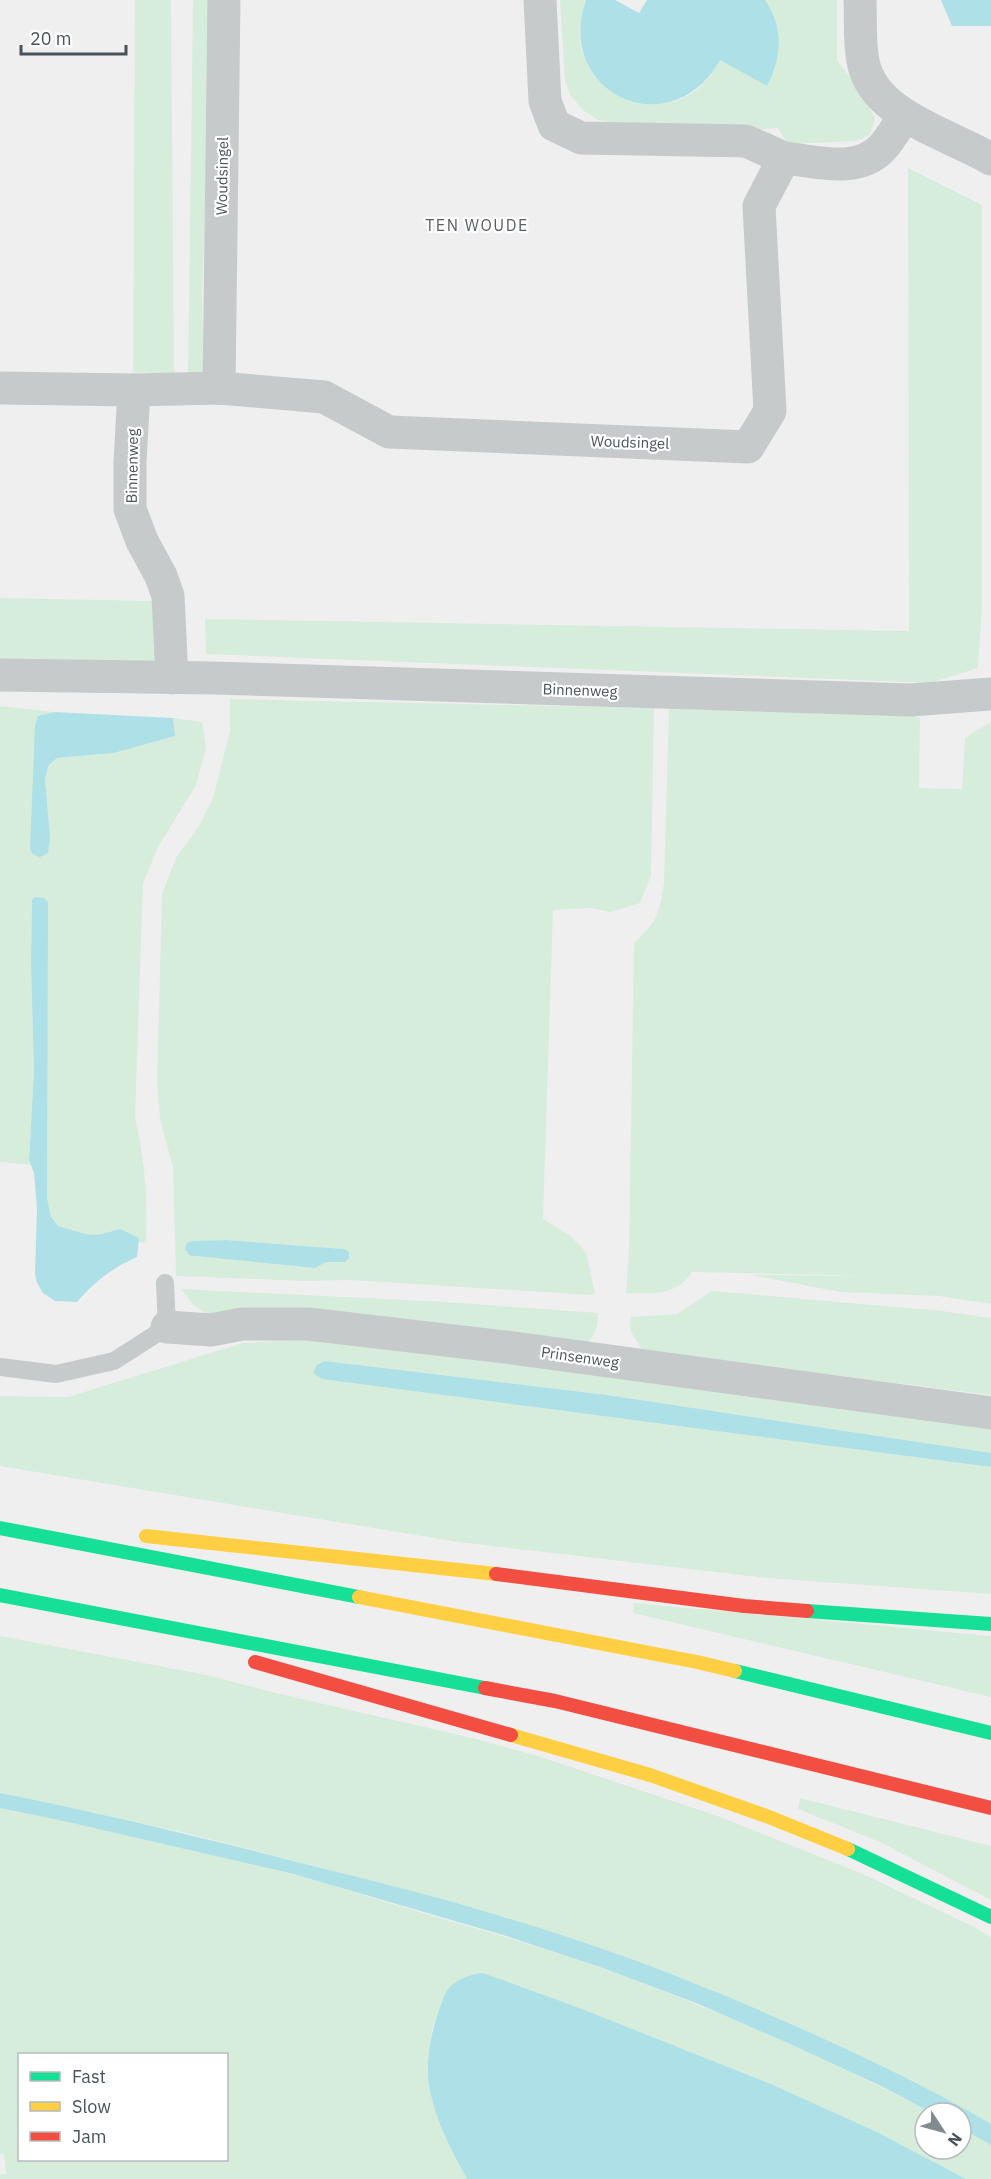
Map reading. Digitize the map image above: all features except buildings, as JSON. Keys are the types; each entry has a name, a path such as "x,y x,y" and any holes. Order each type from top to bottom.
{"highway":[{"path":"0,1521 82,1529"},
{"path":"0,1528 697,1662 991,1733"},
{"path":"129,1534 479,1571 744,1606 991,1624"},
{"path":"0,1595 555,1701 991,1808"},
{"path":"41,1601 212,1650"},
{"path":"247,1660 650,1775 769,1817 862,1855 991,1917"}],"street":[{"name":"Woudsingel","path":"219,388 224,0"},
{"path":"540,0 545,101 554,125 580,138 746,141 784,158 850,164 865,160 881,149 905,116"},
{"path":"860,0 862,62 872,86 893,108 905,116 991,159"},
{"name":"Woudsingel","path":"0,388 134,390 219,388 324,397 389,432 748,447 770,411 759,206 784,158"},
{"name":"Binnenweg","path":"134,390 130,509 142,541 161,576 168,596 172,678"},
{"name":"Binnenweg","path":"0,675 215,678 911,700 989,694"},
{"name":"Prinsenweg","path":"168,1327 212,1330 242,1324 308,1324 513,1348 991,1413"}],"lane":[{"path":"0,1367 56,1374 114,1361 168,1327 165,1283"}],"green space":[{"path":"135,0 171,0 174,374 133,372"},
{"path":"193,0 213,0 202,299 204,372 188,376"},
{"path":"560,0 586,0 580,27 581,45 586,62 598,80 656,100 669,102 693,93 720,59 774,72 778,53 778,35 774,17 765,0 837,0 837,60 866,99 875,119 870,135 856,141 788,144 778,128 743,131 620,124 598,120 583,110 571,96 565,80"},
{"path":"908,168 982,205 982,606 978,668 930,683 206,654 205,619 909,631"},
{"path":"0,598 155,601 159,663 0,661"},
{"path":"230,699 654,708 651,876 640,903 610,912 591,908 553,910 543,1219 569,1235 586,1252 595,1293 591,1295 350,1280 306,1281 176,1276 173,1167 160,1120 157,1083 162,894 176,858 199,826 213,798 230,731","holes":["225,1240 344,1249 345,1261 326,1262 315,1268 195,1256 192,1241"]},
{"path":"0,706 54,712 38,716 35,725 50,837 45,778 49,766 57,758 114,753 175,736 173,718 202,722 206,748 196,785 158,847 143,883 135,1118 145,1180 146,1243 138,1242 120,1229 98,1235 85,1234 58,1226 51,1217 47,1198 47,1041 34,897 32,900 31,963 34,1071 29,1159 31,1165 0,1162"},
{"path":"669,709 905,713 920,718 919,788 962,789 965,738 991,722 991,1304 939,1296 840,1292 751,1275 871,1276 692,1272 679,1286 663,1292 626,1293 629,1249 634,943 653,922 663,892"},
{"path":"181,1289 446,1302 598,1313 598,1318 596,1330 586,1344 206,1314 194,1305"},
{"path":"712,1291 942,1311 991,1318 991,1395 643,1351 631,1332 630,1317 677,1314"},
{"path":"308,1339 394,1347 991,1426 991,1453 607,1395 325,1361 317,1365 313,1373 322,1379 991,1467 991,1594 766,1578 458,1542 0,1466 0,1396 68,1397 243,1343"},
{"path":"634,1603 991,1636 991,1697 633,1613"},
{"path":"0,1636 207,1675 472,1738 538,1756 715,1815 863,1874 991,1937 991,2124 973,2115 973,2101 943,2101 703,1987 606,1950 508,1918 408,1890 186,1833 0,1793"},
{"path":"800,1798 991,1846 991,1900 880,1842 798,1809"},
{"path":"0,1808 145,1838 304,1877 602,1968 728,2017 810,2053 913,2103 913,2151 877,2132 771,2084 582,2009 470,1975 451,1985 443,1998 433,2026 428,2056 451,2148 467,2179 0,2179 0,2174 6,2174 4,2154 0,2154"},
{"path":"973,2135 991,2145 991,2179 966,2179 932,2161 973,2161"}],"water":[{"path":"586,0 615,0 639,13 647,0 765,0 778,32 778,53 772,75 767,86 720,60 699,86 674,101 648,104 623,98 601,83 586,61 580,33"},
{"path":"941,0 991,0 991,26 952,26"},
{"path":"54,712 173,718 175,736 114,753 57,758 49,765 45,778 50,837 48,853 40,857 34,855 30,850 35,725 38,716"},
{"path":"34,897 44,898 48,902 47,1198 51,1217 58,1226 85,1234 98,1235 120,1229 139,1238 137,1257 104,1276 77,1302 55,1301 43,1293 35,1274 37,1209 34,1173 29,1160 34,1071 31,963 32,900"},
{"path":"226,1240 344,1249 349,1252 349,1258 345,1262 326,1262 315,1268 195,1256 189,1255 185,1249 187,1243 192,1241"},
{"path":"325,1361 607,1395 991,1453 991,1467 322,1379 313,1373 317,1365"},
{"path":"0,1793 79,1809 386,1884 550,1931 679,1977 763,2012 901,2075 949,2101 913,2101 913,2103 790,2044 696,2003 600,1967 503,1935 290,1873 0,1808"},
{"path":"483,1973 582,2009 771,2084 877,2132 913,2151 913,2161 932,2161 966,2179 467,2179 436,2113 430,2091 428,2067 430,2043 436,2019 448,1989 471,1975"},
{"path":"973,2114 991,2124 991,2145 973,2135"}],"traffic: fast":[{"path":"0,1528 359,1597"},
{"path":"0,1595 485,1688"},
{"path":"807,1611 991,1624"},
{"path":"735,1671 991,1733"},
{"path":"848,1849 991,1917"}],"traffic: slow":[{"path":"146,1536 496,1574"},
{"path":"359,1597 735,1671"},
{"path":"511,1735 650,1775 769,1817 848,1849"}],"traffic: jam":[{"path":"496,1574 744,1606 807,1611"},
{"path":"255,1662 511,1735"},
{"path":"485,1688 555,1701 991,1808"}],"district":[{"name":"TEN WOUDE","path":"477,225"}]}
